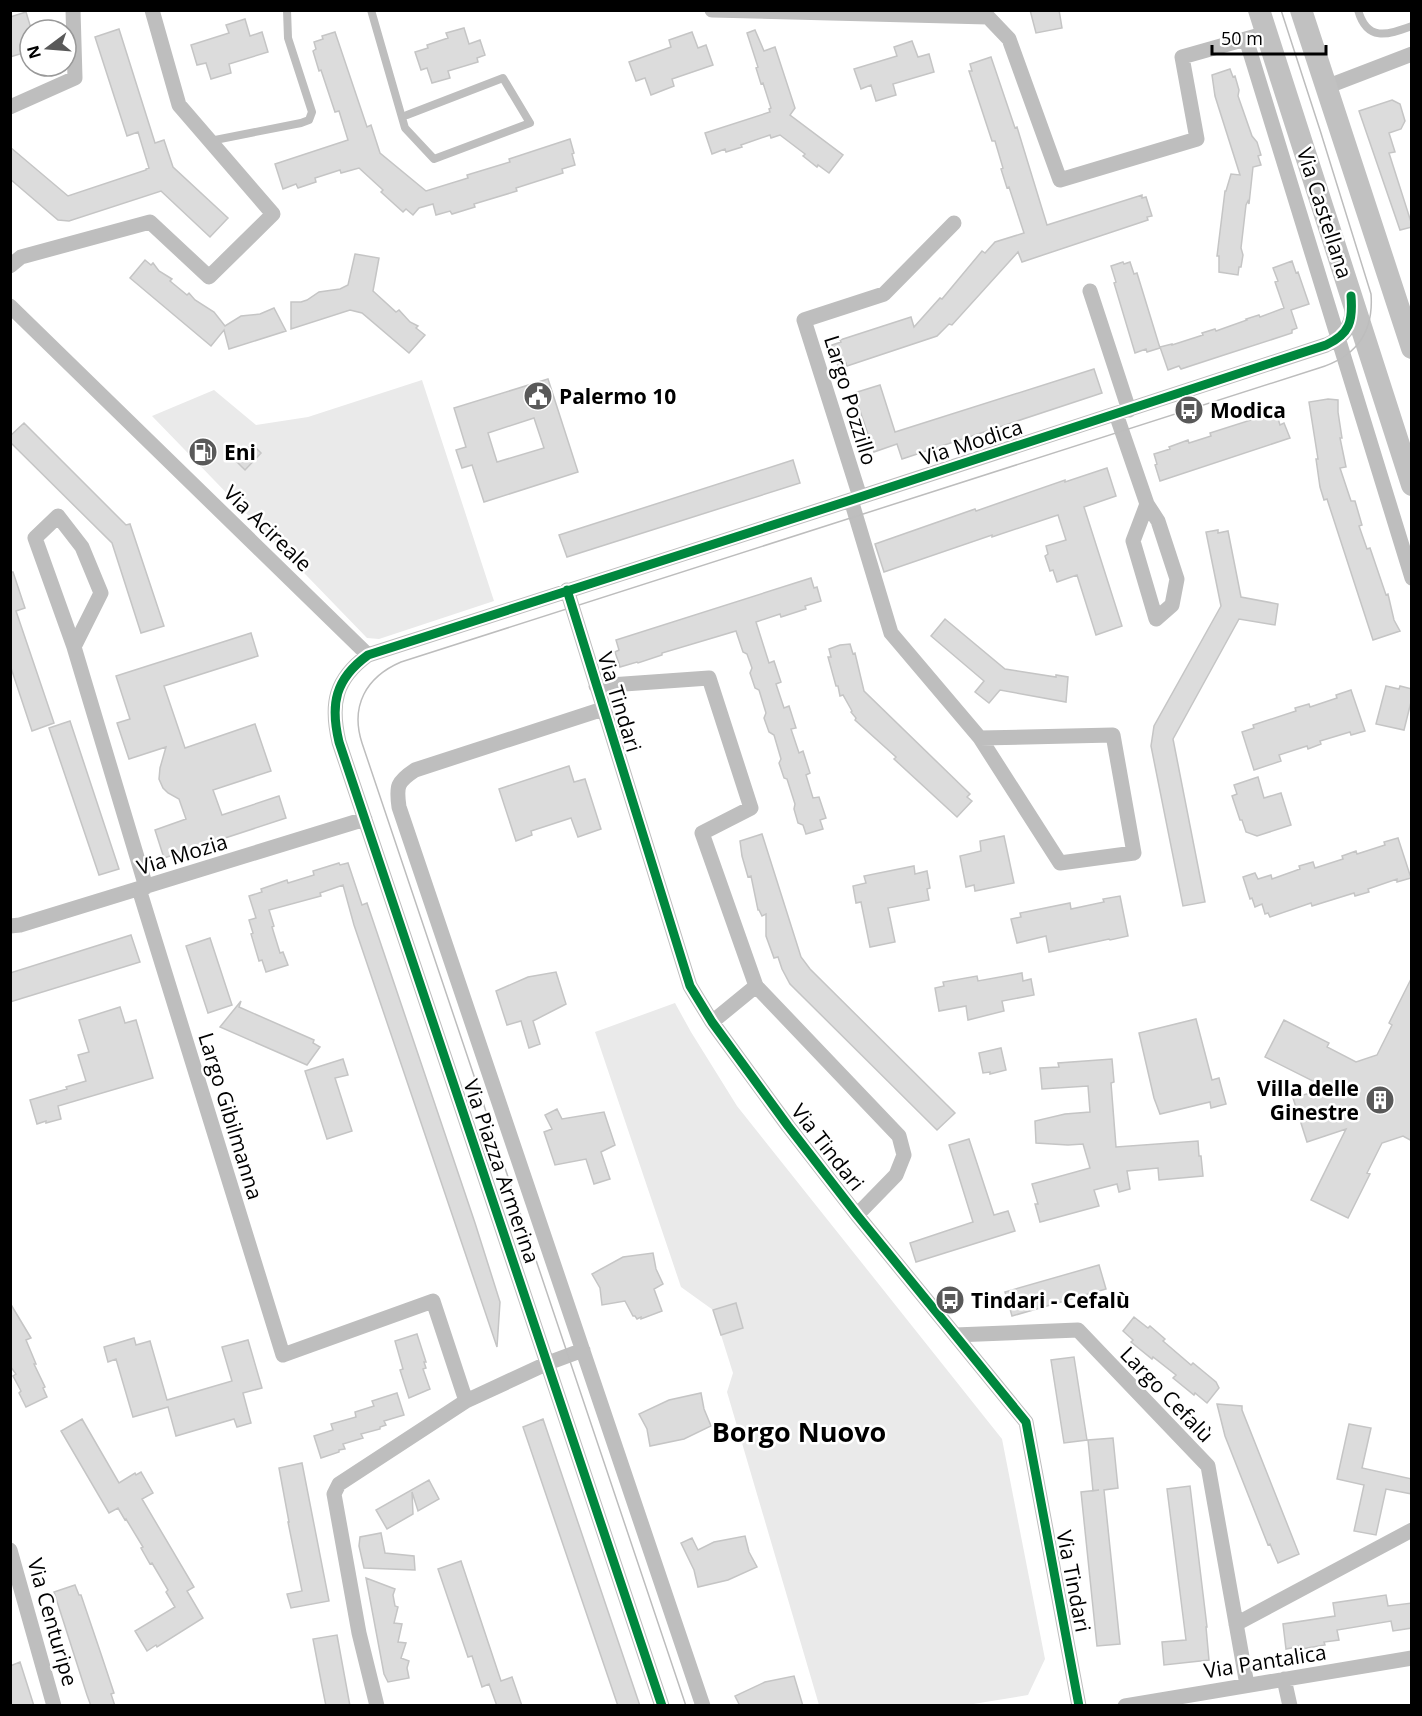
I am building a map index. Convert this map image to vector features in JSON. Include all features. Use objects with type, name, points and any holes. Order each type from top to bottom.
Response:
[{"type":"main road","name":"Via Castellana","points":[[1259,10],[1256,36],[1351,296],[1412,485]]},
{"type":"main road","name":"Via Castellana","points":[[1301,10],[1412,348]]},
{"type":"street","points":[[10,107],[75,78],[74,10]]},
{"type":"street","points":[[10,266],[21,258],[150,222],[209,276],[273,214],[179,105],[152,10]]},
{"type":"street","points":[[712,10],[988,17],[1009,39],[1060,180],[1197,140],[1182,57],[1256,36],[1338,339],[1412,578]]},
{"type":"street","points":[[1326,87],[1412,54]]},
{"type":"street","name":"Largo Pozzillo","points":[[855,498],[804,320],[884,294],[954,223]]},
{"type":"street","points":[[1090,291],[1147,504],[1158,521],[1177,579],[1172,605],[1156,619],[1133,541],[1147,504]]},
{"type":"street","points":[[1338,339],[1346,331],[1351,320],[1353,312],[1351,296]]},
{"type":"street","name":"Via Acireale","points":[[10,306],[368,655]]},
{"type":"street","name":"Via Modica","points":[[368,655],[1122,412],[1326,345],[1338,339]]},
{"type":"street","points":[[855,498],[891,633],[980,738],[1060,863],[1134,853],[1113,735],[980,738]]},
{"type":"street","name":"Largo Gibilmanna","points":[[74,647],[101,593],[82,547],[58,516],[35,538],[74,647],[143,888],[283,1355],[433,1301],[466,1401]]},
{"type":"street","name":"Via Tindari","points":[[567,590],[690,986],[711,1022],[788,1126],[857,1215],[1026,1422],[1079,1706]]},
{"type":"street","name":"Via Piazza Armerina","points":[[368,655],[347,674],[338,690],[334,721],[339,742],[662,1706]]},
{"type":"street","points":[[596,686],[709,678],[751,808],[702,833],[756,986],[899,1136],[904,1155],[896,1175],[857,1215]]},
{"type":"street","name":"Via Piazza Armerina","points":[[603,709],[415,770],[403,778],[396,790],[399,807],[703,1706]]},
{"type":"street","name":"Via Mozia","points":[[10,926],[20,926],[365,819]]},
{"type":"street","points":[[711,1022],[756,986]]},
{"type":"street","name":"Largo Cefalù","points":[[955,1335],[1078,1330],[1208,1466],[1247,1685]]},
{"type":"street","points":[[377,1706],[359,1633],[334,1494],[339,1484],[466,1401],[548,1363],[583,1350]]},
{"type":"street","points":[[1236,1623],[1412,1530]]},
{"type":"street","name":"Via Centuripe","points":[[10,1550],[54,1706]]},
{"type":"street","name":"Via Pantalica","points":[[1125,1706],[1412,1658]]},
{"type":"street","points":[[1284,1679],[1290,1706]]},
{"type":"lane","points":[[210,141],[309,120],[312,112],[288,38],[287,10]]},
{"type":"lane","points":[[371,10],[405,128],[434,159],[530,123],[503,78],[407,115]]},
{"type":"lane","points":[[1358,10],[1361,21],[1370,30],[1384,35],[1412,26]]},
{"type":"shaded area","points":[[422,380],[494,601],[379,639],[367,638],[152,416],[214,390],[256,425],[308,417]]},
{"type":"shaded area","points":[[675,1003],[737,1106],[1002,1439],[1045,1659],[1028,1695],[967,1705],[819,1705],[727,1392],[733,1373],[721,1335],[742,1328],[736,1303],[713,1310],[681,1287],[595,1032]]},
{"type":"building","points":[[1030,10],[1059,10],[1062,28],[1036,33]]},
{"type":"building","points":[[26,12],[28,18],[18,18],[18,55],[10,57],[10,17]]},
{"type":"building","points":[[245,19],[250,36],[262,32],[268,52],[229,64],[231,73],[211,79],[206,63],[197,65],[191,45],[229,33],[226,25]]},
{"type":"building","points":[[464,28],[469,44],[480,40],[485,55],[477,58],[478,62],[448,71],[450,78],[432,83],[427,68],[421,70],[415,52],[448,38],[446,33]]},
{"type":"building","points":[[119,29],[155,143],[164,140],[173,167],[228,218],[210,237],[161,191],[69,221],[58,220],[10,179],[10,147],[68,196],[149,168],[138,132],[127,136],[95,37]]},
{"type":"building","points":[[755,30],[764,51],[775,47],[795,108],[790,115],[843,155],[829,173],[818,165],[817,167],[803,156],[805,154],[780,135],[771,138],[770,135],[741,145],[742,147],[726,152],[725,149],[712,154],[705,133],[770,112],[771,108],[763,83],[761,84],[747,33]]},
{"type":"building","points":[[335,32],[367,127],[371,125],[380,153],[426,191],[468,178],[467,175],[510,162],[509,159],[570,139],[575,165],[562,169],[563,173],[516,188],[517,191],[474,204],[475,207],[452,214],[450,211],[436,215],[433,204],[419,208],[413,215],[406,209],[403,212],[359,168],[341,173],[340,170],[315,178],[316,182],[298,188],[296,184],[283,189],[275,164],[348,140],[339,111],[335,112],[313,51],[316,49],[314,42],[323,39],[322,36]]},
{"type":"building","points":[[692,32],[698,48],[706,45],[713,65],[672,79],[674,86],[651,95],[645,78],[636,81],[629,62],[671,47],[669,40]]},
{"type":"building","points":[[912,41],[918,57],[929,54],[934,72],[893,84],[896,95],[876,101],[871,85],[861,89],[854,69],[897,56],[894,47]]},
{"type":"building","points":[[991,57],[1015,128],[1017,127],[1047,225],[1142,195],[1142,198],[1146,197],[1152,216],[1147,217],[1148,220],[1022,262],[1018,252],[952,325],[949,324],[937,336],[847,366],[846,363],[838,366],[832,345],[841,342],[840,340],[911,317],[914,327],[940,298],[942,299],[982,251],[985,253],[995,242],[1024,233],[1001,169],[1003,168],[995,141],[992,141],[969,71],[972,71],[970,64]]},
{"type":"building","points":[[1230,69],[1233,77],[1235,76],[1239,90],[1238,96],[1261,155],[1258,156],[1261,165],[1253,167],[1241,248],[1243,255],[1238,275],[1219,272],[1219,256],[1217,256],[1225,191],[1231,174],[1240,175],[1215,96],[1212,75]]},
{"type":"building","points":[[1392,100],[1400,104],[1405,121],[1401,129],[1389,133],[1395,152],[1389,153],[1412,225],[1412,227],[1400,230],[1359,111]]},
{"type":"building","points":[[355,254],[379,258],[373,291],[396,312],[399,310],[410,322],[418,326],[416,328],[425,335],[409,353],[362,313],[350,310],[291,329],[291,302],[301,302],[319,292],[340,289],[348,285]]},
{"type":"building","points":[[145,260],[151,265],[153,263],[187,295],[189,293],[195,300],[214,312],[225,326],[241,316],[260,314],[274,308],[286,331],[229,349],[224,330],[211,346],[130,278]]},
{"type":"building","points":[[1292,261],[1309,304],[1291,310],[1297,328],[1292,330],[1292,333],[1181,369],[1179,366],[1168,370],[1160,347],[1284,308],[1273,268]]},
{"type":"building","points":[[1123,262],[1124,264],[1130,262],[1134,274],[1137,273],[1160,348],[1135,353],[1111,266]]},
{"type":"building","points":[[1094,369],[1102,393],[902,459],[897,444],[874,452],[854,393],[880,385],[895,432]]},
{"type":"building","points":[[548,379],[578,472],[484,502],[472,465],[462,468],[456,450],[466,447],[454,408]],"holes":[[[534,418],[544,448],[497,462],[488,433]]]},
{"type":"building","points":[[1338,400],[1342,438],[1340,438],[1346,467],[1340,468],[1351,501],[1355,501],[1362,525],[1359,526],[1367,549],[1370,548],[1386,595],[1388,594],[1394,620],[1400,631],[1373,640],[1327,499],[1324,500],[1320,487],[1309,402]]},
{"type":"building","points":[[1276,412],[1280,425],[1284,423],[1290,438],[1160,481],[1154,454],[1188,440],[1189,443],[1211,436],[1210,433]]},
{"type":"building","points":[[24,423],[126,525],[130,524],[164,626],[141,633],[112,543],[10,442],[10,436]]},
{"type":"building","points":[[252,444],[261,453],[245,470],[236,461]]},
{"type":"building","points":[[793,460],[800,483],[567,557],[559,535]]},
{"type":"building","points":[[1107,468],[1116,496],[1084,507],[1122,626],[1096,635],[1077,575],[1057,582],[1053,570],[1050,571],[1045,556],[1048,554],[1046,546],[1066,540],[1058,515],[884,572],[875,544],[975,509],[976,511]]},
{"type":"building","points":[[1218,530],[1218,533],[1228,531],[1241,597],[1278,604],[1275,625],[1239,619],[1173,739],[1205,902],[1183,906],[1151,746],[1154,726],[1221,606],[1206,532]]},
{"type":"building","points":[[10,572],[13,572],[25,608],[16,611],[54,723],[32,731],[10,665]]},
{"type":"building","points":[[811,578],[814,588],[817,587],[821,601],[805,606],[806,609],[756,622],[769,663],[774,661],[781,682],[776,684],[784,708],[789,706],[796,728],[791,729],[799,753],[803,751],[810,773],[806,775],[813,798],[819,797],[826,818],[820,820],[823,829],[806,834],[803,825],[798,823],[795,804],[779,763],[781,759],[774,735],[769,732],[759,690],[755,688],[750,673],[752,668],[747,654],[743,652],[736,631],[620,667],[615,652],[619,650],[616,640]]},
{"type":"building","points":[[945,619],[1005,669],[1068,677],[1066,702],[1000,690],[989,703],[975,692],[984,681],[931,636]]},
{"type":"building","points":[[251,633],[258,656],[164,686],[185,748],[255,724],[271,771],[213,790],[222,815],[279,796],[286,818],[164,858],[155,830],[186,819],[179,799],[163,788],[159,779],[166,747],[129,759],[117,723],[130,719],[116,676]]},
{"type":"building","points":[[850,644],[853,654],[855,653],[864,691],[970,794],[967,797],[972,801],[957,817],[855,720],[843,695],[840,696],[828,657],[831,657],[829,649]]},
{"type":"building","points":[[1386,686],[1412,689],[1404,730],[1376,724]]},
{"type":"building","points":[[1351,690],[1365,731],[1351,735],[1350,732],[1320,741],[1321,744],[1308,749],[1307,746],[1279,755],[1281,761],[1254,770],[1242,732],[1254,728],[1253,725],[1296,711],[1295,708],[1309,704],[1310,707],[1337,698],[1336,695]]},
{"type":"building","points":[[70,721],[119,869],[99,875],[49,728]]},
{"type":"building","points":[[569,766],[574,782],[585,779],[601,829],[578,837],[571,818],[531,831],[532,835],[516,841],[499,789]]},
{"type":"building","points":[[1258,777],[1264,798],[1281,793],[1291,825],[1257,836],[1246,832],[1232,796],[1237,794],[1234,785]]},
{"type":"building","points":[[762,834],[801,957],[810,969],[955,1113],[937,1130],[790,984],[778,957],[774,958],[766,936],[766,914],[762,916],[758,910],[751,876],[748,877],[742,856],[740,841]]},
{"type":"building","points":[[1004,836],[1014,883],[975,891],[974,885],[966,887],[960,856],[981,851],[980,841]]},
{"type":"building","points":[[1398,838],[1411,878],[1397,882],[1397,879],[1368,889],[1369,892],[1355,896],[1354,893],[1312,906],[1311,903],[1270,917],[1268,913],[1265,914],[1262,904],[1255,907],[1252,898],[1250,899],[1243,877],[1255,873],[1258,879],[1271,875],[1272,879],[1300,869],[1299,866],[1313,862],[1315,868],[1343,859],[1342,856],[1356,851],[1357,854],[1385,845],[1384,842]]},
{"type":"building","points":[[339,863],[340,865],[348,863],[362,905],[367,903],[475,1223],[500,1302],[497,1347],[354,925],[343,885],[320,893],[321,896],[269,910],[280,953],[283,952],[288,965],[266,972],[262,960],[259,961],[251,934],[253,933],[249,920],[256,918],[249,896],[287,880],[288,883],[314,875],[313,871]]},
{"type":"building","points":[[914,866],[915,874],[927,871],[930,888],[927,889],[929,900],[888,908],[895,942],[870,947],[861,902],[856,903],[853,886],[866,883],[864,876]]},
{"type":"building","points":[[1120,896],[1128,936],[1049,952],[1046,936],[1017,943],[1011,919],[1021,917],[1020,913],[1070,903],[1071,909]]},
{"type":"building","points":[[131,935],[140,962],[10,1002],[10,973]]},
{"type":"building","points":[[210,938],[232,1005],[208,1013],[186,946]]},
{"type":"building","points":[[556,972],[566,1004],[533,1021],[540,1044],[529,1048],[521,1021],[507,1025],[496,991],[528,977]]},
{"type":"building","points":[[1022,973],[1023,981],[1031,979],[1034,995],[1002,1001],[1004,1011],[968,1020],[966,1006],[939,1011],[935,988],[944,986],[943,982],[977,976],[978,981]]},
{"type":"building","name":"Villa delle Ginestre","points":[[1412,977],[1412,1141],[1403,1136],[1382,1143],[1367,1173],[1370,1174],[1348,1218],[1311,1200],[1346,1129],[1307,1142],[1293,1098],[1327,1088],[1265,1057],[1284,1020],[1329,1043],[1327,1047],[1356,1062],[1377,1055],[1392,1025],[1389,1023]]},
{"type":"building","points":[[241,1001],[239,1007],[314,1040],[313,1043],[320,1047],[307,1065],[220,1027]]},
{"type":"building","points":[[120,1007],[125,1023],[136,1020],[153,1078],[58,1106],[61,1119],[37,1124],[30,1100],[86,1081],[78,1055],[89,1052],[79,1020]]},
{"type":"building","points":[[1196,1019],[1212,1080],[1219,1078],[1226,1104],[1211,1108],[1210,1102],[1160,1114],[1139,1033]]},
{"type":"building","points":[[1001,1048],[1006,1070],[990,1074],[990,1072],[983,1073],[979,1053]]},
{"type":"building","points":[[343,1059],[348,1075],[335,1078],[352,1131],[327,1139],[305,1071]]},
{"type":"building","points":[[1112,1059],[1114,1082],[1111,1083],[1116,1147],[1198,1141],[1203,1176],[1159,1180],[1158,1168],[1127,1171],[1130,1189],[1119,1192],[1117,1184],[1094,1190],[1099,1206],[1040,1222],[1032,1184],[1090,1168],[1083,1144],[1036,1143],[1035,1121],[1065,1114],[1090,1112],[1088,1086],[1042,1089],[1040,1068],[1059,1067],[1058,1063]]},
{"type":"building","points":[[557,1109],[562,1119],[604,1112],[615,1145],[601,1152],[610,1179],[594,1184],[586,1159],[555,1165],[544,1132],[552,1129],[545,1115]]},
{"type":"building","points":[[969,1139],[994,1215],[1008,1211],[1015,1231],[916,1262],[910,1243],[973,1222],[949,1145]]},
{"type":"building","points":[[653,1253],[656,1269],[663,1284],[654,1289],[662,1311],[637,1319],[625,1301],[602,1305],[600,1288],[592,1274],[623,1257]]},
{"type":"building","points":[[1099,1265],[1106,1289],[1012,1316],[1005,1292]]},
{"type":"building","points":[[10,1303],[31,1338],[26,1340],[47,1397],[26,1407],[13,1376],[16,1374],[10,1366]]},
{"type":"building","points":[[736,1303],[743,1328],[721,1335],[713,1310]]},
{"type":"building","points":[[1134,1317],[1148,1328],[1150,1326],[1165,1339],[1163,1341],[1191,1365],[1193,1363],[1216,1382],[1219,1388],[1207,1403],[1173,1378],[1176,1375],[1131,1342],[1133,1340],[1123,1331]]},
{"type":"building","points":[[417,1334],[426,1362],[424,1362],[426,1368],[423,1369],[430,1389],[409,1398],[400,1370],[403,1369],[395,1341]]},
{"type":"building","points":[[134,1338],[136,1345],[150,1341],[167,1400],[232,1381],[222,1347],[248,1340],[262,1388],[243,1393],[251,1423],[237,1427],[234,1419],[176,1436],[168,1407],[133,1417],[116,1359],[108,1362],[104,1347]]},
{"type":"building","points":[[1074,1357],[1087,1440],[1064,1443],[1051,1360]]},
{"type":"building","points":[[397,1393],[404,1415],[384,1421],[386,1425],[380,1429],[361,1434],[363,1438],[343,1444],[345,1449],[321,1458],[314,1436],[333,1430],[331,1424],[356,1417],[355,1412],[374,1406],[372,1401]]},
{"type":"building","points":[[701,1393],[711,1426],[684,1439],[650,1446],[647,1429],[639,1414],[669,1400]]},
{"type":"building","points":[[1217,1404],[1242,1406],[1299,1554],[1278,1563],[1270,1544],[1268,1545],[1225,1436]]},
{"type":"building","points":[[82,1419],[119,1483],[141,1472],[153,1493],[142,1499],[194,1587],[187,1591],[203,1618],[147,1651],[135,1631],[175,1607],[166,1592],[168,1590],[152,1563],[150,1564],[141,1548],[143,1547],[126,1519],[118,1508],[109,1513],[61,1431]]},
{"type":"building","points":[[543,1419],[640,1706],[618,1706],[523,1427]]},
{"type":"building","points":[[1349,1424],[1371,1428],[1362,1468],[1412,1479],[1412,1494],[1386,1489],[1376,1535],[1354,1531],[1364,1485],[1337,1479]]},
{"type":"building","points":[[1113,1438],[1118,1488],[1104,1490],[1120,1644],[1097,1646],[1081,1492],[1093,1491],[1088,1440]]},
{"type":"building","points":[[302,1463],[329,1601],[291,1608],[287,1594],[302,1591],[279,1468]]},
{"type":"building","points":[[429,1480],[439,1499],[418,1511],[412,1492],[413,1514],[387,1529],[376,1510]]},
{"type":"building","points":[[1190,1486],[1209,1660],[1164,1665],[1162,1642],[1186,1640],[1167,1489]]},
{"type":"building","points":[[381,1533],[385,1553],[414,1556],[415,1570],[364,1568],[359,1546],[360,1537]]},
{"type":"building","points":[[745,1536],[749,1552],[757,1567],[728,1580],[698,1587],[694,1570],[681,1543],[692,1538],[698,1550],[714,1542]]},
{"type":"building","points":[[461,1561],[501,1681],[512,1677],[522,1706],[497,1706],[489,1684],[482,1687],[472,1656],[468,1657],[438,1569]]},
{"type":"building","points":[[366,1578],[395,1589],[393,1595],[395,1606],[398,1607],[394,1623],[402,1624],[398,1642],[406,1643],[401,1658],[409,1661],[407,1668],[409,1678],[388,1682],[384,1674]]},
{"type":"building","points":[[75,1585],[81,1595],[114,1693],[111,1694],[115,1706],[91,1706],[87,1695],[54,1592]]},
{"type":"building","points":[[1386,1595],[1388,1606],[1412,1603],[1412,1628],[1393,1631],[1391,1621],[1337,1630],[1339,1640],[1324,1642],[1325,1645],[1286,1649],[1283,1624],[1335,1616],[1333,1603]]},
{"type":"building","points":[[337,1635],[350,1706],[326,1706],[313,1639]]},
{"type":"building","points":[[20,1662],[34,1706],[10,1706],[10,1666]]},
{"type":"building","points":[[794,1676],[803,1706],[740,1706],[735,1696],[765,1682]]},
{"type":"tram line","points":[[686,1706],[362,743],[358,717],[360,705],[370,684],[389,668],[401,662],[1319,368],[1343,357],[1360,342],[1365,332],[1371,308],[1371,294],[1281,10]]},
{"type":"cycle path","points":[[662,1706],[339,742],[335,716],[338,693],[342,683],[348,673],[368,655],[1326,345],[1340,336],[1348,326],[1351,296]]},
{"type":"cycle path","points":[[567,590],[690,986],[712,1022],[788,1126],[857,1215],[1026,1422],[1079,1706]]},
{"type":"place","name":"Palermo 10","points":[[538,396]]},
{"type":"place","name":"Modica","points":[[1189,410]]},
{"type":"place","name":"Eni","points":[[203,452]]},
{"type":"place","name":"Villa delle Ginestre","points":[[1380,1100]]},
{"type":"place","name":"Tindari - Cefalù","points":[[950,1300]]},
{"type":"district","name":"Borgo Nuovo","points":[[799,1431]]}]
